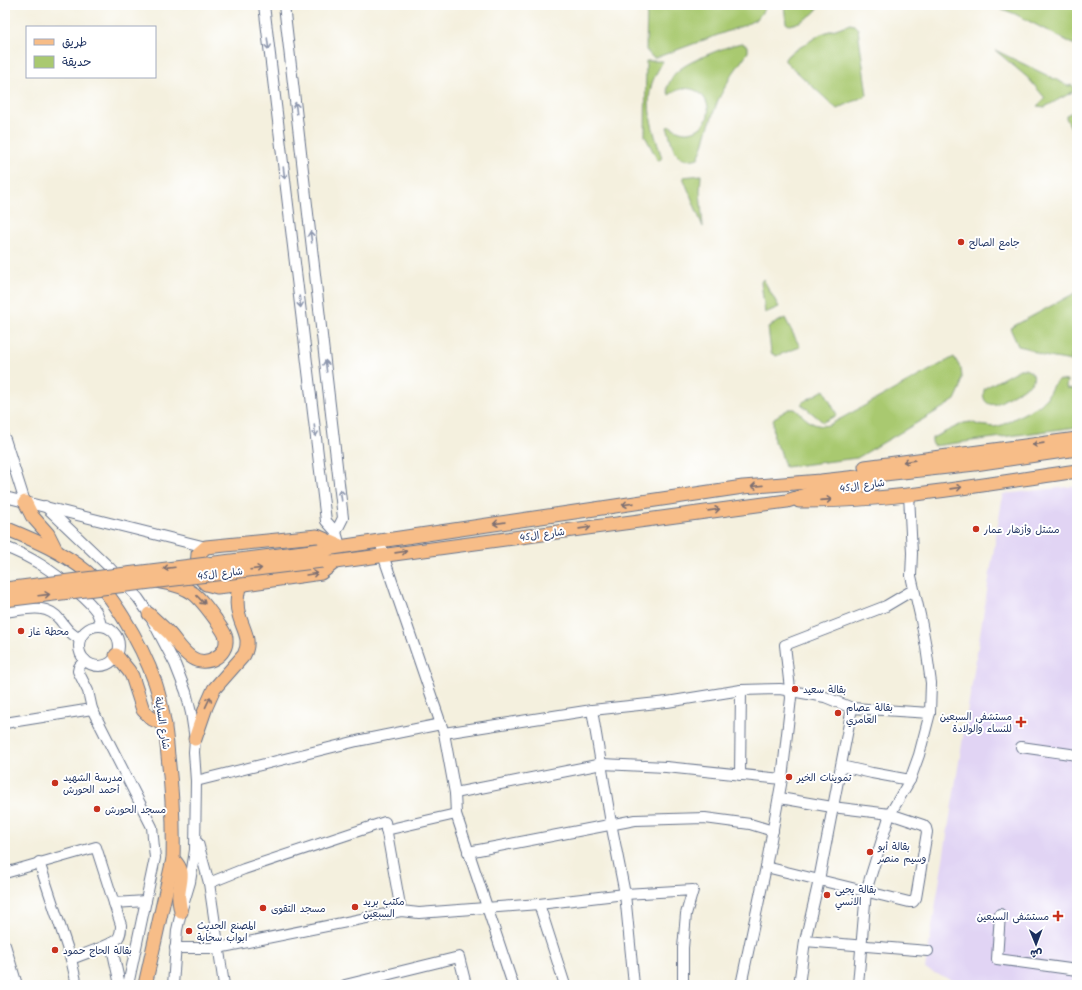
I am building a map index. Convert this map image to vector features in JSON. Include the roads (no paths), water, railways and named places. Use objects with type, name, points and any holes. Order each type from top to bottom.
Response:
[{"type":"main road","points":[[796,482],[827,471],[1077,439]]},
{"type":"main road","name":"شارع ال45","points":[[5,600],[325,558],[340,546],[743,487],[821,481],[974,464],[1077,449]]},
{"type":"main road","name":"شارع ال45","points":[[5,589],[325,558],[383,555],[787,501],[818,491],[1077,456]]},
{"type":"main road","points":[[787,501],[818,501],[909,495],[1077,471]]},
{"type":"main road","points":[[26,502],[32,516],[48,534],[56,550]]},
{"type":"main road","name":"شارع السايلة","points":[[5,528],[56,550],[87,572],[101,586],[132,631],[146,657],[155,682],[161,702],[165,725],[171,781],[173,859],[145,985]]},
{"type":"main road","points":[[325,558],[321,572],[217,587],[206,584],[200,578],[197,566],[198,554],[206,547],[317,536],[340,546]]},
{"type":"main road","points":[[149,614],[168,632],[187,655],[197,661],[202,662],[213,660],[224,649],[226,638],[224,633],[206,605],[198,597],[184,587],[153,581]]},
{"type":"main road","points":[[195,739],[214,689],[247,650],[248,640],[237,608],[239,587],[245,584]]},
{"type":"main road","points":[[116,655],[130,671],[143,710],[152,719],[165,725]]},
{"type":"main road","points":[[173,859],[178,865],[182,874],[179,894],[181,912]]},
{"type":"street","points":[[264,5],[326,521],[336,532],[340,546]]},
{"type":"street","points":[[284,5],[344,518],[336,532]]},
{"type":"street","points":[[5,439],[26,502]]},
{"type":"street","points":[[858,985],[866,891],[890,814],[910,780],[919,755],[930,713],[931,683],[920,614],[913,590],[911,576],[912,553],[909,495]]},
{"type":"street","points":[[5,497],[206,547]]},
{"type":"street","points":[[45,506],[131,590],[149,614],[175,664],[186,692],[195,739],[196,833],[190,882],[181,912],[175,948],[173,985]]},
{"type":"street","points":[[381,541],[383,555],[443,729],[455,793],[456,814],[513,985]]},
{"type":"street","points":[[5,546],[42,564],[89,601],[97,613],[101,626]]},
{"type":"street","points":[[741,985],[780,798],[791,698],[785,645],[886,606],[913,590]]},
{"type":"street","points":[[5,612],[44,608],[56,615],[67,630],[80,639]]},
{"type":"street","points":[[101,626],[111,630],[115,634],[119,644],[116,655],[108,664],[102,666],[90,664],[85,660],[79,650],[80,639],[83,634],[91,628],[101,626]]},
{"type":"street","points":[[85,660],[79,667],[78,671],[88,692],[92,709],[152,827],[154,858],[128,985]]},
{"type":"street","points":[[196,781],[350,742],[592,710],[667,702],[741,690],[780,688],[825,697],[852,708],[930,713]]},
{"type":"street","points":[[740,775],[741,690]]},
{"type":"street","points":[[799,985],[805,941],[819,880],[852,708]]},
{"type":"street","points":[[5,722],[92,709]]},
{"type":"street","points":[[592,710],[611,823],[625,894],[634,985]]},
{"type":"street","points":[[1021,747],[1077,755]]},
{"type":"street","points":[[455,793],[602,764],[666,767],[782,779]]},
{"type":"street","points":[[841,766],[910,780]]},
{"type":"street","points":[[766,867],[910,902],[913,902],[916,898],[927,832],[923,825],[890,814],[832,807],[780,798]]},
{"type":"street","points":[[386,830],[456,814]]},
{"type":"street","points":[[468,852],[611,823],[635,820],[705,818],[750,824],[773,831]]},
{"type":"street","points":[[209,883],[244,869],[384,822],[402,911]]},
{"type":"street","points":[[196,833],[209,883],[224,985]]},
{"type":"street","points":[[5,873],[39,862],[96,847],[121,925],[121,932],[118,939],[111,944],[71,958]]},
{"type":"street","points":[[39,862],[71,958],[77,985]]},
{"type":"street","points":[[175,948],[218,948],[402,911],[419,913],[539,904],[625,894],[693,890],[686,914],[683,948],[683,985]]},
{"type":"street","points":[[114,903],[146,901]]},
{"type":"street","points":[[539,904],[565,985]]},
{"type":"street","points":[[1000,914],[997,959],[1077,970]]},
{"type":"street","points":[[805,941],[928,951]]},
{"type":"street","points":[[111,944],[120,985]]},
{"type":"street","points":[[5,945],[8,965],[17,985]]},
{"type":"street","points":[[345,985],[459,957],[466,985]]},
{"type":"place","name":"جامع الصالح","points":[[961,242]]},
{"type":"place","name":"مشتل وأزهار عمار","points":[[976,529]]},
{"type":"place","name":"محطة غاز","points":[[21,631]]},
{"type":"place","name":"بقالة سعيد","points":[[795,689]]},
{"type":"place","name":"بقالة عصام العامري","points":[[838,713]]},
{"type":"place","name":"مستشفى السبعين للنساء والولادة","points":[[1021,722]]},
{"type":"place","name":"تموينات الخير","points":[[789,777]]},
{"type":"place","name":"مدرسة الشهيد أحمد الحورش","points":[[55,783]]},
{"type":"place","name":"مسجد الحورش","points":[[97,809]]},
{"type":"place","name":"بقالة أبو وسيم منصر","points":[[870,852]]},
{"type":"place","name":"بقالة يحيى الانسي","points":[[827,895]]},
{"type":"place","name":"مكتب بريد السبعين","points":[[355,907]]},
{"type":"place","name":"مسجد التقوى","points":[[263,908]]},
{"type":"place","name":"مستشفى السبعين","points":[[1058,916]]},
{"type":"place","name":"المصنع الحديث ابواب سحابة","points":[[189,931]]},
{"type":"place","name":"بقالة الحاج حمود","points":[[55,950]]}]
